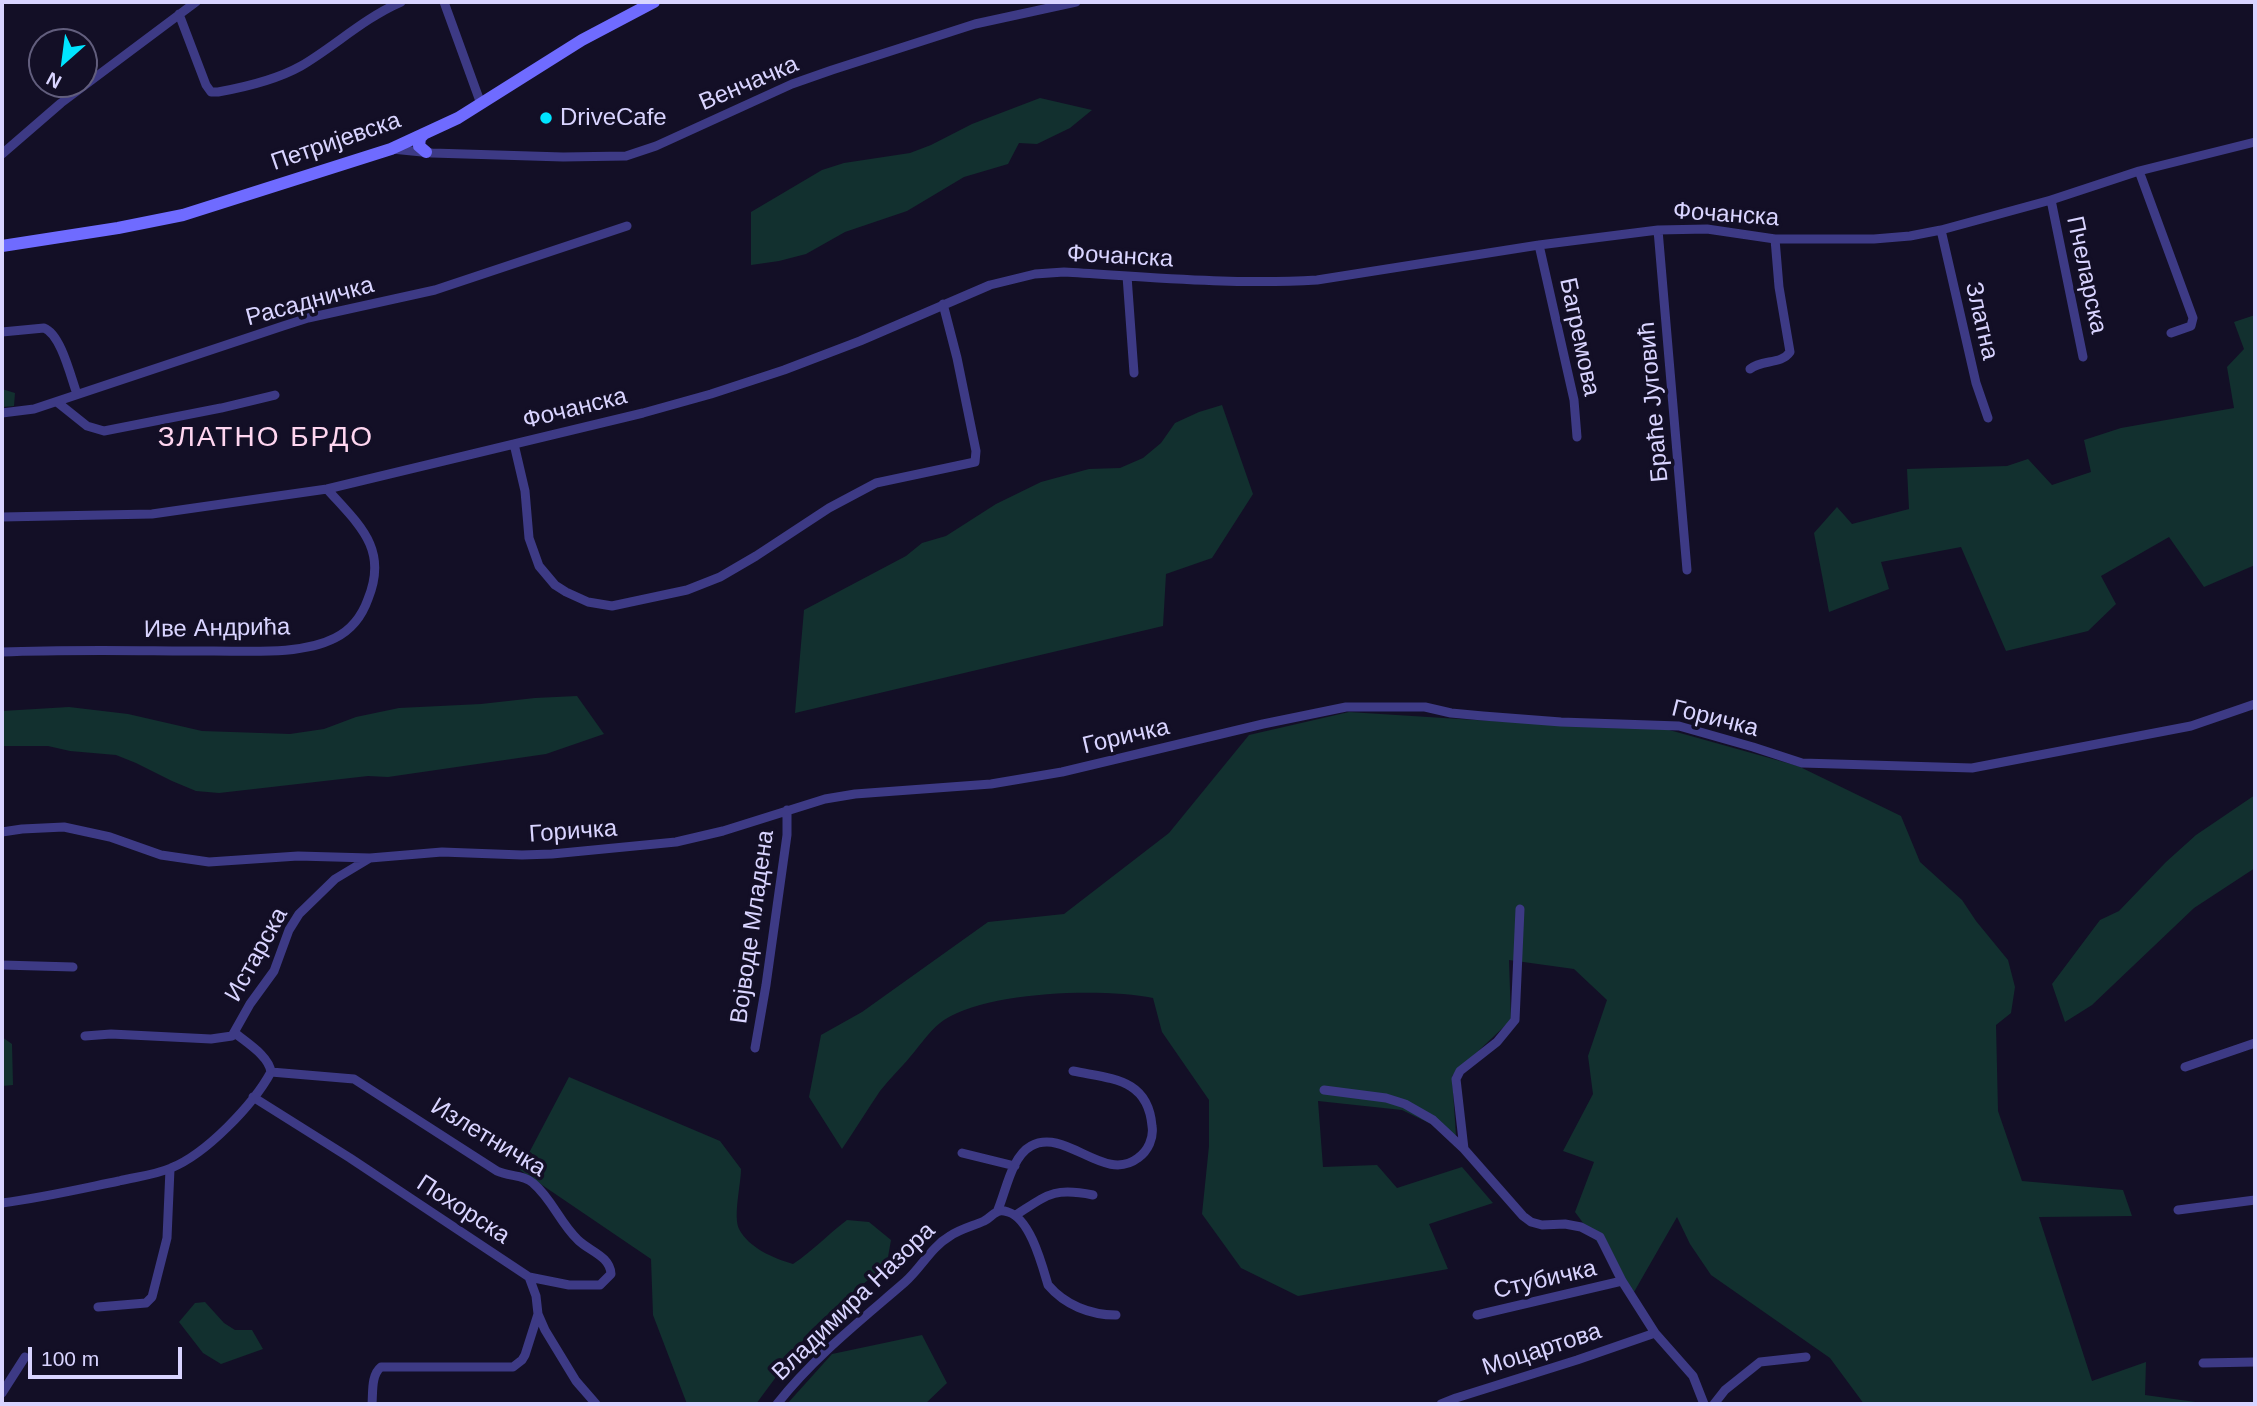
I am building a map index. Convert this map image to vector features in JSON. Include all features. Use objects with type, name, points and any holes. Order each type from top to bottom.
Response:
[{"type":"main road","name":"Петријевска","points":[[2,246],[183,215],[391,149],[481,104],[582,40],[654,2]]},
{"type":"main road","points":[[424,134],[420,138],[419,146],[426,152]]},
{"type":"street","points":[[2,154],[61,103],[196,2]]},
{"type":"street","points":[[179,14],[206,85],[211,92],[218,92],[267,80],[293,70],[375,14],[401,2]]},
{"type":"street","points":[[444,2],[481,104]]},
{"type":"street","name":"Венчачка","points":[[391,149],[573,158],[626,156],[656,146],[792,84],[832,70],[975,24],[1076,2]]},
{"type":"street","name":"Фочанска","points":[[2,517],[152,514],[327,489],[643,413],[744,383],[860,341],[989,285],[1035,274],[1063,272],[1245,283],[1317,280],[1539,245],[1658,230],[1707,229],[1775,239],[1874,239],[1910,236],[2051,200],[2139,171],[2255,142]]},
{"type":"street","points":[[2139,171],[2193,318],[2191,326],[2171,333]]},
{"type":"street","name":"Пчеларска","points":[[2051,200],[2083,357]]},
{"type":"street","name":"Расадничка","points":[[2,413],[33,409],[57,402],[308,318],[435,290],[627,226]]},
{"type":"street","name":"Браће Југовић","points":[[1658,230],[1687,570]]},
{"type":"street","name":"Златна","points":[[1941,230],[1976,383],[1988,418]]},
{"type":"street","points":[[1750,369],[1758,363],[1782,359],[1790,352],[1779,287],[1775,239]]},
{"type":"street","name":"Багремова","points":[[1539,245],[1574,400],[1577,437]]},
{"type":"street","points":[[1127,276],[1134,373]]},
{"type":"street","points":[[514,444],[525,491],[529,538],[539,565],[555,585],[588,602],[612,606],[687,590],[732,571],[815,516],[863,489],[895,478],[975,462],[976,451],[943,304]]},
{"type":"street","points":[[2,332],[44,328],[50,330],[77,394]]},
{"type":"street","points":[[57,402],[88,426],[98,430],[111,430],[275,395]]},
{"type":"street","name":"Иве Андрића","points":[[2,652],[87,649],[263,651],[309,646],[336,638],[355,622],[366,606],[376,574],[367,537],[327,489]]},
{"type":"street","name":"Горичка","points":[[2,832],[42,827],[72,828],[110,837],[161,855],[209,862],[298,856],[370,858],[442,852],[522,855],[642,846],[701,837],[825,799],[855,794],[977,785],[1038,776],[1346,707],[1425,707],[1451,713],[1561,722],[1679,726],[1802,763],[1972,768],[2191,726],[2255,704]]},
{"type":"street","name":"Војводе Младена","points":[[755,1048],[787,835],[788,810]]},
{"type":"street","name":"Истарска","points":[[85,1035],[229,1038],[236,1033],[250,1004],[274,971],[289,930],[299,914],[335,879],[370,858]]},
{"type":"street","points":[[1464,1149],[1456,1079],[1460,1071],[1497,1042],[1516,1020],[1520,909]]},
{"type":"street","points":[[2,965],[73,967]]},
{"type":"street","points":[[2,1203],[170,1169],[196,1153],[215,1138],[253,1097],[271,1072],[265,1059],[236,1033]]},
{"type":"street","points":[[2185,1067],[2255,1043]]},
{"type":"street","points":[[1073,1071],[1119,1080],[1138,1090],[1144,1097],[1151,1117],[1153,1128],[1149,1146],[1138,1158],[1116,1165],[1063,1145],[1041,1143],[1031,1147],[1023,1153],[1015,1166],[997,1212],[1016,1215],[1032,1240],[1052,1290],[1094,1314],[1116,1315]]},
{"type":"street","name":"Излетничка","points":[[271,1072],[354,1079],[497,1171],[527,1179],[550,1202],[578,1241],[604,1259],[610,1266],[611,1274],[600,1285],[591,1286],[569,1285],[529,1277]]},
{"type":"street","points":[[1324,1090],[1362,1094],[1405,1104],[1433,1120],[1464,1149],[1531,1222],[1581,1227],[1600,1237],[1622,1282],[1655,1333],[1687,1367],[1704,1404]]},
{"type":"street","name":"Похорска","points":[[253,1097],[529,1277]]},
{"type":"street","points":[[962,1153],[1015,1166]]},
{"type":"street","points":[[98,1307],[146,1303],[152,1297],[167,1238],[170,1169]]},
{"type":"street","points":[[1016,1215],[1048,1194],[1074,1191],[1093,1195]]},
{"type":"street","points":[[2178,1210],[2255,1200]]},
{"type":"street","name":"Владимира Назора","points":[[777,1404],[813,1361],[904,1283],[940,1243],[960,1230],[987,1220],[997,1212]]},
{"type":"street","points":[[529,1277],[536,1296],[538,1314],[566,1366],[596,1404]]},
{"type":"street","name":"Стубичка","points":[[1478,1315],[1622,1282]]},
{"type":"street","points":[[372,1404],[374,1377],[381,1367],[513,1367],[525,1355],[538,1314]]},
{"type":"street","name":"Моцартова","points":[[1441,1404],[1655,1333]]},
{"type":"street","points":[[2,1393],[25,1357]]},
{"type":"street","points":[[1714,1404],[1725,1390],[1760,1362],[1806,1357]]},
{"type":"street","points":[[2203,1363],[2255,1362]]},
{"type":"green space","points":[[1040,98],[1092,110],[1070,128],[1037,144],[1019,143],[1008,164],[964,177],[907,211],[845,232],[806,254],[751,265],[751,212],[822,170],[844,163],[910,153],[972,124]]},
{"type":"green space","points":[[2255,315],[2255,565],[2204,587],[2169,537],[2101,576],[2116,604],[2088,631],[2006,651],[1961,547],[1881,562],[1889,589],[1829,612],[1814,533],[1837,507],[1852,524],[1909,509],[1907,469],[2007,466],[2028,459],[2052,485],[2091,472],[2084,440],[2121,428],[2234,408],[2227,367],[2244,349],[2234,322]]},
{"type":"green space","points":[[2,389],[15,393],[14,406],[2,407]]},
{"type":"green space","points":[[1222,405],[1253,494],[1212,558],[1166,574],[1163,626],[795,713],[804,610],[906,556],[922,543],[946,536],[996,504],[1041,482],[1089,469],[1120,468],[1143,458],[1161,443],[1175,423]]},
{"type":"green space","points":[[577,696],[604,734],[546,754],[388,777],[368,776],[219,793],[196,791],[116,755],[48,746],[2,746],[2,711],[69,707],[128,714],[202,731],[290,734],[324,729],[356,717],[399,708]]},
{"type":"green space","points":[[1349,712],[1491,721],[1655,726],[1798,766],[1901,816],[1920,862],[1962,900],[2008,960],[2015,987],[2011,1013],[1996,1025],[1998,1111],[2022,1181],[2123,1190],[2132,1216],[2039,1217],[2092,1381],[2146,1362],[2145,1395],[2210,1404],[1864,1404],[1830,1358],[1711,1275],[1690,1244],[1677,1217],[1634,1292],[1575,1212],[1594,1162],[1563,1151],[1593,1094],[1588,1056],[1607,1000],[1574,969],[1509,960],[1511,1020],[1452,1076],[1456,1136],[1402,1110],[1318,1101],[1323,1167],[1377,1165],[1397,1188],[1462,1167],[1493,1203],[1429,1224],[1448,1269],[1298,1296],[1241,1268],[1202,1214],[1209,1146],[1209,1100],[1162,1032],[1153,998],[1105,993],[1046,994],[988,1003],[964,1010],[944,1020],[928,1034],[880,1091],[842,1149],[809,1097],[821,1035],[862,1012],[988,922],[1064,914],[1169,833],[1249,735]]},
{"type":"green space","points":[[2255,795],[2255,868],[2194,908],[2092,1005],[2065,1022],[2052,984],[2100,920],[2119,911],[2196,835]]},
{"type":"green space","points":[[2,1037],[12,1044],[13,1085],[2,1086]]},
{"type":"green space","points":[[569,1077],[720,1141],[741,1169],[737,1208],[739,1229],[749,1242],[770,1255],[793,1264],[847,1220],[869,1222],[891,1240],[888,1257],[876,1274],[810,1331],[756,1404],[687,1404],[653,1315],[651,1259],[520,1170]]},
{"type":"green space","points":[[205,1302],[224,1323],[235,1330],[252,1330],[263,1349],[221,1364],[203,1353],[179,1322],[195,1303]]},
{"type":"green space","points":[[922,1335],[947,1383],[925,1404],[787,1404],[832,1354]]},
{"type":"place","name":"DriveCafe","points":[[546,118]]},
{"type":"district","name":"ЗЛАТНО БРДО","points":[[266,438]]}]
